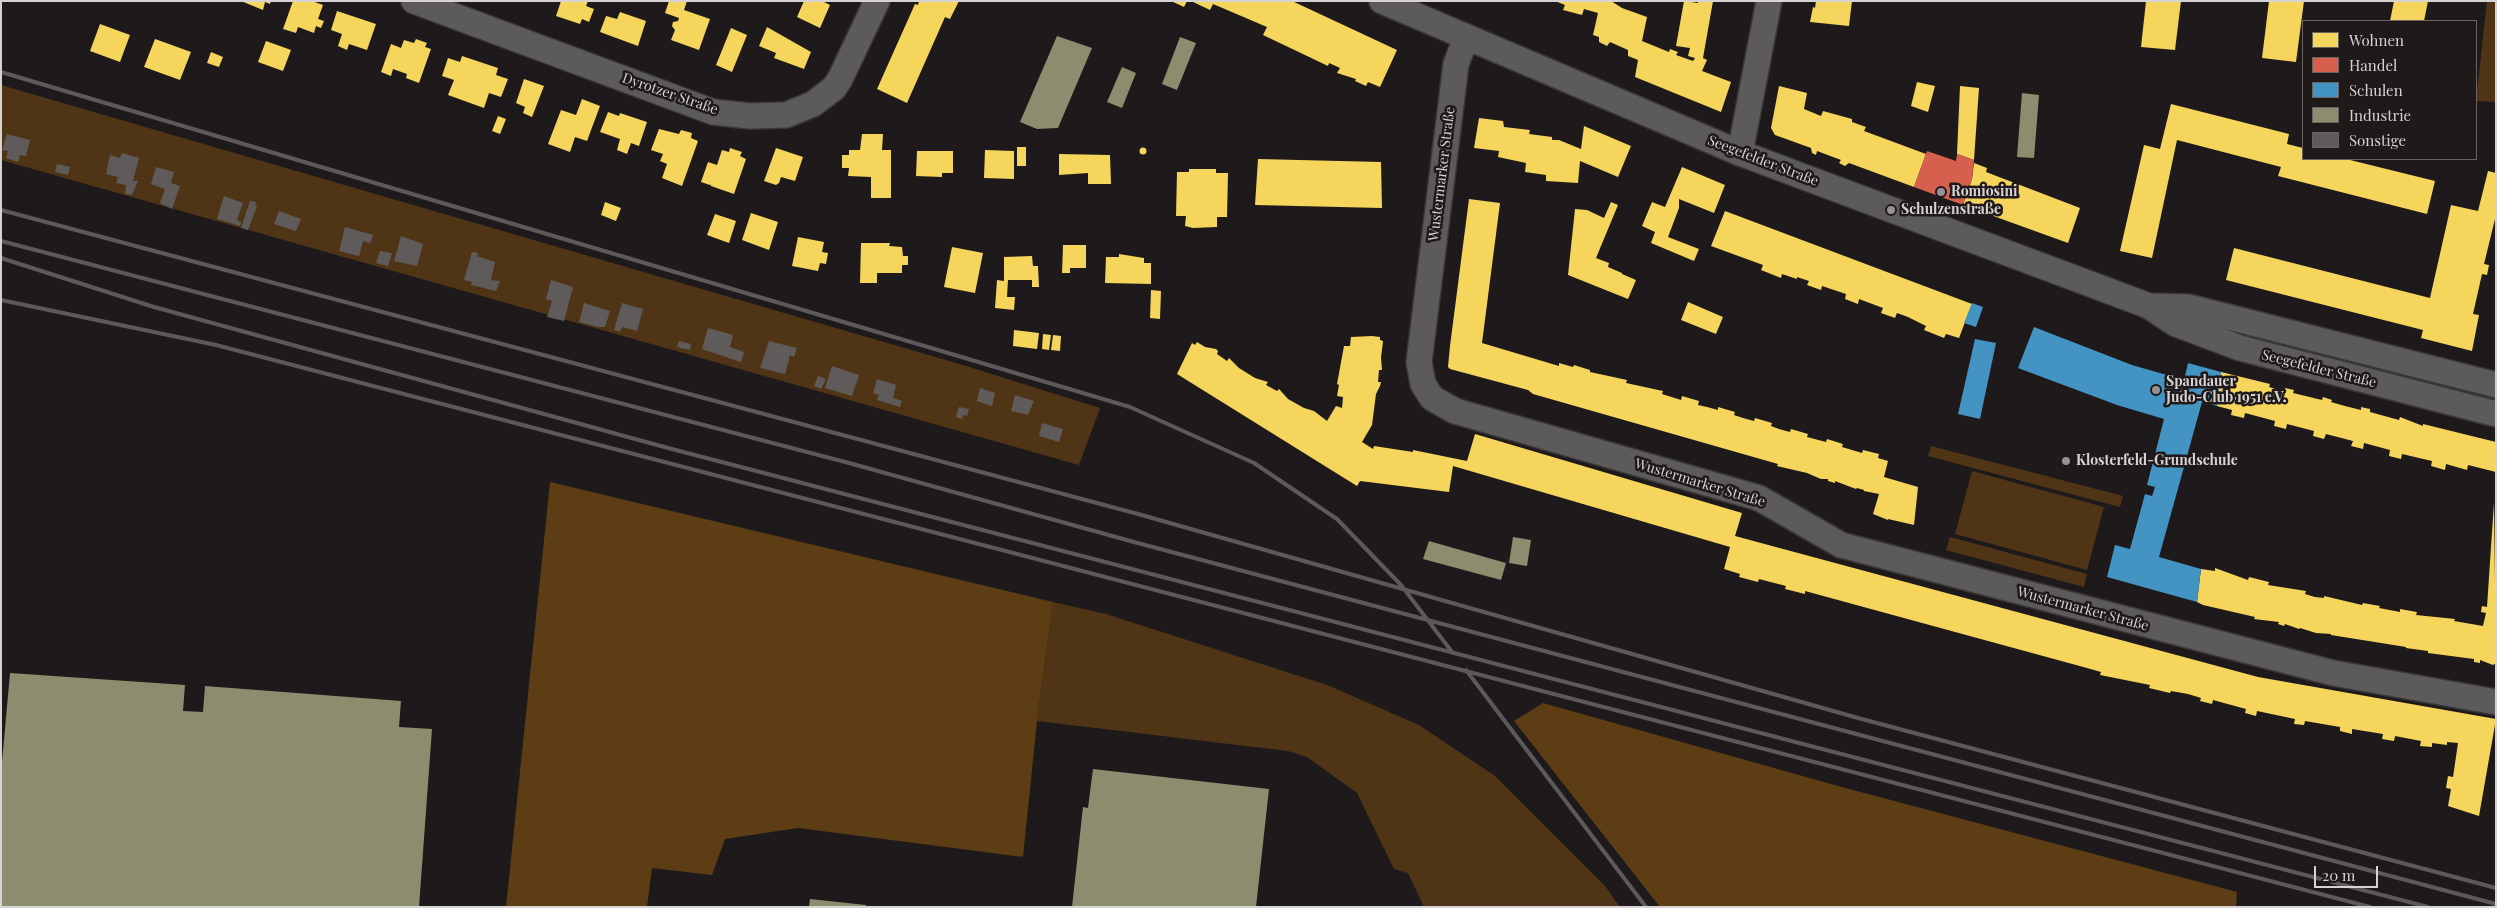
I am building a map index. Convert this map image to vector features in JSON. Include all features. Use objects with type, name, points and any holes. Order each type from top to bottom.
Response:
[{"type":"street","name":"Dyrotzer Straße","points":[[414,1],[713,112],[750,116],[786,115],[813,104],[834,88],[877,1]]},
{"type":"street","name":"Seegefelder Straße","points":[[1382,1],[1740,153],[2149,306],[2176,324],[2240,348],[2496,414]]},
{"type":"street","points":[[1740,153],[1769,1]]},
{"type":"street","name":"Wustermarker Straße","points":[[1466,38],[1456,64],[1419,362],[1423,384],[1432,398],[1455,410],[1759,498],[1841,545],[2142,625],[2333,672],[2496,702]]},
{"type":"street","name":"Seegefelder Straße","points":[[2149,306],[2190,307],[2496,385]]},
{"type":"shaded area","points":[[2487,1],[2496,1],[2496,102],[2477,101]]},
{"type":"shaded area","points":[[1,85],[963,365],[1100,408],[1079,465],[1,160]]},
{"type":"shaded area","points":[[2194,320],[2496,394],[2496,401],[2455,390],[2439,390],[2271,349]]},
{"type":"shaded area","points":[[1931,446],[2123,496],[2120,507],[1928,456]]},
{"type":"shaded area","points":[[1972,471],[2104,507],[2087,570],[1955,534]]},
{"type":"shaded area","points":[[550,482],[1053,602],[1037,721],[1023,857],[798,828],[725,839],[712,875],[652,868],[647,907],[506,907]]},
{"type":"shaded area","points":[[1950,537],[2087,574],[2084,587],[1946,550]]},
{"type":"shaded area","points":[[1053,602],[1106,614],[1327,685],[1419,725],[1495,776],[1605,886],[1620,907],[1424,907],[1408,873],[1394,869],[1357,793],[1307,757],[1288,751],[1037,721]]},
{"type":"shaded area","points":[[1543,703],[1838,786],[2237,892],[2236,907],[1660,907],[1514,721]]},
{"type":"building: Wohnen","points":[[241,1],[271,1],[270,4],[265,2],[263,10]]},
{"type":"building: Wohnen","points":[[293,1],[312,1],[323,5],[318,19],[324,21],[321,28],[316,26],[314,33],[298,27],[296,33],[283,29]]},
{"type":"building: Wohnen","points":[[561,1],[588,1],[586,6],[594,9],[589,22],[582,19],[580,24],[556,16]]},
{"type":"building: Wohnen","points":[[669,1],[687,1],[684,10],[710,19],[699,50],[671,40],[675,30],[672,26],[673,22],[678,21],[679,18],[665,13]]},
{"type":"building: Wohnen","points":[[804,1],[822,1],[830,5],[820,28],[797,17]]},
{"type":"building: Wohnen","points":[[919,1],[959,1],[950,19],[945,17],[907,103],[877,89],[915,4],[918,5]]},
{"type":"building: Wohnen","points":[[1171,1],[1187,1],[1184,7]]},
{"type":"building: Wohnen","points":[[1191,1],[1292,1],[1397,50],[1380,87],[1368,82],[1366,86],[1355,81],[1356,79],[1337,73],[1340,68],[1329,63],[1328,66],[1263,35],[1267,27],[1213,4],[1210,10]]},
{"type":"building: Wohnen","points":[[1555,1],[1611,1],[1622,8],[1647,17],[1642,41],[1669,52],[1670,49],[1678,52],[1676,55],[1693,61],[1695,58],[1688,56],[1690,48],[1676,46],[1684,1],[1698,3],[1698,1],[1713,1],[1703,58],[1707,60],[1702,71],[1731,82],[1721,112],[1635,77],[1638,60],[1628,56],[1628,50],[1610,42],[1607,46],[1599,42],[1599,37],[1593,35],[1598,13],[1584,9],[1582,15],[1563,10],[1565,5]]},
{"type":"building: Wohnen","points":[[1816,1],[1852,1],[1849,26],[1810,22]]},
{"type":"building: Wohnen","points":[[2146,1],[2181,1],[2175,50],[2141,47]]},
{"type":"building: Wohnen","points":[[2269,1],[2304,1],[2296,62],[2262,58]]},
{"type":"building: Wohnen","points":[[2394,1],[2428,1],[2424,20],[2390,20]]},
{"type":"building: Wohnen","points":[[337,11],[376,24],[367,50],[349,44],[347,50],[338,46],[342,34],[331,30]]},
{"type":"building: Wohnen","points":[[620,12],[646,21],[638,46],[600,32],[606,16],[617,19]]},
{"type":"building: Wohnen","points":[[100,24],[130,35],[120,62],[90,51]]},
{"type":"building: Wohnen","points":[[767,27],[811,52],[804,69],[774,58],[776,53],[759,46]]},
{"type":"building: Wohnen","points":[[731,28],[747,35],[732,72],[716,65]]},
{"type":"building: Wohnen","points":[[155,39],[191,52],[180,80],[144,67]]},
{"type":"building: Wohnen","points":[[416,39],[427,43],[425,47],[431,49],[419,83],[406,78],[407,74],[393,69],[391,76],[381,72],[391,44],[401,48],[404,40],[414,43]]},
{"type":"building: Wohnen","points":[[266,41],[291,50],[283,71],[258,62]]},
{"type":"building: Wohnen","points":[[211,52],[223,57],[219,67],[207,63]]},
{"type":"building: Wohnen","points":[[462,56],[498,68],[496,75],[508,79],[501,97],[489,93],[484,108],[448,95],[454,80],[442,76],[448,58],[460,62]]},
{"type":"building: Wohnen","points":[[524,79],[544,86],[532,117],[523,113],[525,107],[516,103]]},
{"type":"building: Wohnen","points":[[1917,82],[1935,86],[1928,112],[1911,106]]},
{"type":"building: Wohnen","points":[[1779,86],[1807,93],[1804,109],[1821,116],[1823,111],[1852,119],[1852,122],[1866,127],[1864,131],[1926,154],[1914,187],[1849,163],[1845,166],[1839,163],[1841,160],[1817,151],[1816,155],[1812,153],[1811,148],[1775,135],[1771,128]]},
{"type":"building: Wohnen","points":[[1960,86],[1979,88],[1974,160],[1957,154]]},
{"type":"building: Wohnen","points":[[582,99],[600,106],[587,141],[575,137],[570,152],[548,144],[561,110],[576,115]]},
{"type":"building: Wohnen","points":[[2171,104],[2289,134],[2287,144],[2302,148],[2302,160],[2350,160],[2435,181],[2427,214],[2278,176],[2281,167],[2177,140],[2152,258],[2120,251],[2144,145],[2160,149]]},
{"type":"building: Wohnen","points":[[608,112],[619,116],[620,113],[647,122],[639,146],[631,143],[627,154],[617,150],[620,139],[600,132]]},
{"type":"building: Wohnen","points":[[498,116],[506,119],[500,134],[492,131]]},
{"type":"building: Wohnen","points":[[1479,118],[1503,121],[1504,127],[1530,130],[1529,134],[1552,137],[1552,140],[1559,140],[1581,149],[1584,126],[1631,146],[1618,177],[1580,161],[1578,183],[1546,181],[1546,175],[1525,172],[1526,163],[1498,157],[1499,151],[1474,148]]},
{"type":"building: Wohnen","points":[[659,129],[679,134],[681,130],[692,133],[691,138],[698,141],[682,186],[662,178],[667,164],[660,161],[663,154],[651,150]]},
{"type":"building: Wohnen","points":[[862,134],[883,134],[882,150],[891,150],[891,198],[871,198],[871,177],[848,176],[849,168],[842,168],[842,155],[849,155],[849,150],[860,150]]},
{"type":"building: Wohnen","points":[[1017,147],[1026,147],[1026,166],[1017,166]]},
{"type":"building: Wohnen","points":[[1143,147],[1147,151],[1143,155],[1139,151]]},
{"type":"building: Wohnen","points":[[730,148],[742,152],[740,156],[746,159],[734,194],[701,182],[708,162],[717,165],[722,150],[729,152]]},
{"type":"building: Wohnen","points":[[776,148],[803,157],[795,181],[781,177],[776,185],[764,181]]},
{"type":"building: Wohnen","points":[[985,150],[1014,151],[1014,179],[984,178]]},
{"type":"building: Wohnen","points":[[917,151],[953,151],[953,173],[942,173],[942,177],[916,176]]},
{"type":"building: Wohnen","points":[[1059,154],[1110,155],[1111,184],[1088,184],[1088,173],[1059,175]]},
{"type":"building: Wohnen","points":[[1258,159],[1381,162],[1382,208],[1255,205]]},
{"type":"building: Wohnen","points":[[1974,163],[1987,168],[1986,172],[2080,208],[2068,243],[1963,205],[1972,179]]},
{"type":"building: Wohnen","points":[[1682,167],[1725,185],[1714,213],[1679,199],[1679,208],[1668,237],[1699,249],[1694,261],[1651,243],[1655,232],[1642,226],[1652,202],[1665,207]]},
{"type":"building: Wohnen","points":[[1189,169],[1216,169],[1216,173],[1228,173],[1227,217],[1217,217],[1217,227],[1193,228],[1185,226],[1186,216],[1176,216],[1177,172],[1189,172]]},
{"type":"building: Wohnen","points":[[2488,171],[2496,173],[2496,215],[2484,264],[2489,265],[2487,275],[2482,274],[2473,314],[2479,315],[2472,351],[2421,338],[2423,330],[2226,280],[2234,248],[2430,298],[2451,205],[2478,211]]},
{"type":"building: Wohnen","points":[[1469,199],[1500,203],[1482,343],[1559,366],[1559,363],[1573,367],[1574,365],[1590,370],[1590,372],[1627,380],[1626,383],[1663,391],[1662,394],[1681,400],[1682,396],[1699,401],[1698,405],[1718,410],[1718,407],[1735,412],[1734,415],[1743,418],[1754,421],[1755,418],[1772,423],[1771,426],[1779,429],[1790,432],[1791,429],[1808,434],[1807,437],[1826,442],[1827,439],[1843,444],[1842,447],[1862,453],[1863,450],[1879,454],[1878,458],[1888,461],[1884,477],[1918,487],[1914,525],[1888,520],[1873,514],[1879,494],[1856,489],[1835,481],[1835,483],[1828,481],[1828,479],[1821,479],[1807,473],[1777,466],[1778,464],[1533,394],[1528,390],[1450,369],[1448,367],[1450,346]]},
{"type":"building: Wohnen","points":[[605,202],[621,208],[616,221],[601,215]]},
{"type":"building: Wohnen","points":[[1611,202],[1618,205],[1596,258],[1609,263],[1608,267],[1636,280],[1628,299],[1568,275],[1575,209],[1587,210],[1604,218]]},
{"type":"building: Wohnen","points":[[1725,211],[1972,304],[1959,338],[1946,334],[1944,338],[1924,330],[1926,326],[1908,317],[1897,313],[1895,318],[1881,313],[1883,308],[1859,299],[1858,304],[1845,299],[1846,294],[1822,286],[1821,290],[1807,285],[1809,281],[1782,274],[1781,278],[1761,270],[1763,265],[1711,246]]},
{"type":"building: Wohnen","points":[[751,213],[778,222],[769,250],[742,240]]},
{"type":"building: Wohnen","points":[[715,214],[736,221],[729,243],[707,235]]},
{"type":"building: Wohnen","points":[[798,237],[824,242],[822,252],[828,253],[826,264],[820,263],[818,271],[792,266]]},
{"type":"building: Wohnen","points":[[861,243],[890,243],[889,246],[902,247],[903,256],[908,256],[908,265],[902,265],[902,273],[877,273],[877,283],[860,283]]},
{"type":"building: Wohnen","points":[[1063,245],[1086,245],[1086,268],[1070,268],[1070,273],[1062,273]]},
{"type":"building: Wohnen","points":[[952,247],[983,253],[975,293],[944,287]]},
{"type":"building: Wohnen","points":[[1119,254],[1144,258],[1144,263],[1151,263],[1151,284],[1105,283],[1106,257],[1119,257]]},
{"type":"building: Wohnen","points":[[1032,256],[1033,266],[1038,266],[1039,287],[1032,287],[1032,280],[1008,280],[1007,297],[1015,297],[1014,310],[995,308],[997,280],[1004,281],[1004,257]]},
{"type":"building: Wohnen","points":[[1151,290],[1161,291],[1160,319],[1150,318]]},
{"type":"building: Wohnen","points":[[1688,302],[1723,317],[1716,334],[1681,320]]},
{"type":"building: Wohnen","points":[[1014,330],[1039,333],[1037,349],[1013,346]]},
{"type":"building: Wohnen","points":[[1043,334],[1051,335],[1049,350],[1042,349]]},
{"type":"building: Wohnen","points":[[1053,335],[1061,336],[1060,351],[1051,350]]},
{"type":"building: Wohnen","points":[[1351,337],[1380,337],[1380,340],[1383,341],[1382,370],[1379,370],[1378,382],[1381,382],[1376,394],[1372,425],[1362,442],[1373,449],[1374,446],[1413,452],[1413,450],[1467,461],[1475,434],[1742,513],[1735,536],[2258,677],[2496,719],[2479,816],[2448,806],[2451,789],[2446,788],[2448,776],[2453,777],[2458,743],[2447,742],[2447,745],[2432,743],[2432,747],[2420,746],[2421,741],[2395,736],[2394,741],[2382,739],[2383,734],[2352,729],[2352,734],[2340,731],[2340,727],[2305,721],[2304,725],[2294,724],[2295,719],[2257,711],[2256,716],[2245,713],[2246,709],[2213,700],[2212,704],[2200,701],[2201,698],[2188,694],[2171,691],[2170,693],[2149,688],[2150,685],[2100,675],[2101,672],[2087,668],[1805,591],[1805,594],[1785,589],[1786,586],[1759,579],[1758,582],[1739,577],[1740,574],[1724,569],[1730,547],[1453,466],[1449,492],[1360,481],[1357,486],[1177,374],[1192,343],[1195,345],[1197,342],[1205,347],[1216,349],[1218,351],[1217,354],[1227,361],[1229,358],[1239,368],[1255,378],[1268,382],[1266,385],[1277,391],[1279,389],[1288,399],[1314,411],[1327,421],[1336,406],[1342,408],[1343,397],[1337,396],[1339,385],[1337,384],[1344,346],[1350,346]]},
{"type":"building: Wohnen","points":[[2221,372],[2270,384],[2269,387],[2283,391],[2285,388],[2294,390],[2293,393],[2322,400],[2323,397],[2332,400],[2331,402],[2345,406],[2361,410],[2361,407],[2370,409],[2370,412],[2399,420],[2400,417],[2423,426],[2423,424],[2496,442],[2496,472],[2468,465],[2467,470],[2446,464],[2445,470],[2431,466],[2432,461],[2402,454],[2401,459],[2389,456],[2390,450],[2364,443],[2363,449],[2351,446],[2353,441],[2326,434],[2324,439],[2313,436],[2314,431],[2287,424],[2286,429],[2274,426],[2275,421],[2245,413],[2244,418],[2231,415],[2232,410],[2217,406]]},
{"type":"building: Wohnen","points":[[2494,502],[2496,663],[2493,665],[2480,660],[2480,663],[2474,662],[2474,659],[2428,653],[2428,651],[2406,647],[2316,633],[2285,624],[2284,626],[2278,624],[2279,622],[2254,619],[2255,617],[2197,602],[2201,569],[2215,571],[2215,568],[2248,580],[2249,577],[2269,582],[2268,585],[2306,591],[2305,594],[2315,597],[2324,598],[2324,596],[2362,605],[2363,603],[2380,606],[2379,608],[2400,612],[2400,609],[2417,612],[2416,615],[2455,619],[2454,621],[2483,626],[2486,613],[2481,612],[2482,606],[2487,607]]},
{"type":"building: Handel","points":[[1927,151],[1956,161],[1957,154],[1974,160],[1972,179],[1963,205],[1914,187]]},
{"type":"building: Schulen","points":[[1972,303],[1983,307],[1976,327],[1964,323]]},
{"type":"building: Schulen","name":"Klosterfeld-Grundschule","points":[[2034,327],[2132,365],[2184,380],[2188,363],[2221,372],[2217,406],[2202,402],[2159,557],[2201,569],[2197,602],[2107,577],[2115,545],[2130,549],[2145,494],[2152,496],[2155,487],[2147,485],[2164,419],[2117,405],[2018,368]]},
{"type":"building: Schulen","points":[[1975,339],[1996,343],[1980,419],[1958,414]]},
{"type":"building: Industrie","points":[[1057,36],[1092,48],[1058,128],[1037,129],[1020,122]]},
{"type":"building: Industrie","points":[[1180,37],[1196,43],[1177,90],[1162,84]]},
{"type":"building: Industrie","points":[[1122,67],[1136,73],[1122,108],[1107,102]]},
{"type":"building: Industrie","points":[[2022,93],[2039,95],[2034,158],[2017,157]]},
{"type":"building: Industrie","points":[[1513,537],[1531,540],[1527,566],[1509,563]]},
{"type":"building: Industrie","points":[[1429,541],[1506,563],[1501,580],[1423,559]]},
{"type":"building: Industrie","points":[[10,673],[185,685],[183,711],[203,712],[205,686],[401,701],[399,727],[432,729],[419,907],[1,907],[1,773]]},
{"type":"building: Industrie","points":[[1093,769],[1269,789],[1256,907],[1072,907],[1083,807],[1088,808]]},
{"type":"building: Industrie","points":[[810,899],[866,905],[866,907],[809,907]]},
{"type":"building: Sonstige","points":[[7,134],[30,140],[26,156],[20,155],[18,162],[6,158],[8,151],[2,150]]},
{"type":"building: Sonstige","points":[[122,153],[139,158],[133,181],[138,181],[132,195],[125,194],[126,185],[116,183],[118,177],[106,174],[110,155],[120,158]]},
{"type":"building: Sonstige","points":[[57,164],[70,167],[68,175],[55,172]]},
{"type":"building: Sonstige","points":[[156,167],[174,172],[171,183],[180,186],[172,209],[160,203],[165,189],[151,184]]},
{"type":"building: Sonstige","points":[[224,196],[243,203],[237,220],[241,222],[240,226],[217,219]]},
{"type":"building: Sonstige","points":[[250,201],[256,202],[255,205],[257,206],[248,230],[241,228]]},
{"type":"building: Sonstige","points":[[279,211],[301,219],[296,231],[274,224]]},
{"type":"building: Sonstige","points":[[345,227],[373,235],[370,243],[363,241],[359,256],[339,251]]},
{"type":"building: Sonstige","points":[[401,236],[423,244],[417,266],[394,261]]},
{"type":"building: Sonstige","points":[[380,251],[392,253],[388,266],[376,263]]},
{"type":"building: Sonstige","points":[[472,252],[478,253],[477,256],[495,262],[491,280],[500,281],[496,291],[471,285],[472,282],[464,280]]},
{"type":"building: Sonstige","points":[[551,280],[573,287],[564,321],[547,317],[552,301],[546,299]]},
{"type":"building: Sonstige","points":[[584,303],[610,311],[605,327],[579,322]]},
{"type":"building: Sonstige","points":[[622,303],[643,309],[637,331],[622,327],[620,332],[614,330]]},
{"type":"building: Sonstige","points":[[708,328],[733,335],[730,347],[744,352],[741,362],[702,349]]},
{"type":"building: Sonstige","points":[[679,341],[691,344],[690,350],[677,347]]},
{"type":"building: Sonstige","points":[[769,341],[797,348],[794,357],[790,355],[785,374],[760,368]]},
{"type":"building: Sonstige","points":[[832,366],[859,375],[852,396],[825,388]]},
{"type":"building: Sonstige","points":[[818,376],[826,379],[821,389],[814,386]]},
{"type":"building: Sonstige","points":[[877,379],[896,385],[893,398],[902,401],[900,407],[877,400],[879,395],[873,393]]},
{"type":"building: Sonstige","points":[[980,388],[995,393],[992,406],[977,401]]},
{"type":"building: Sonstige","points":[[1015,395],[1034,401],[1028,415],[1011,411]]},
{"type":"building: Sonstige","points":[[959,407],[969,409],[967,416],[963,415],[962,419],[956,417]]},
{"type":"building: Sonstige","points":[[1042,423],[1063,429],[1059,442],[1039,436]]},
{"type":"railway","points":[[1,72],[1130,407],[1254,463],[1337,519],[1401,585],[1452,652]]},
{"type":"railway","points":[[1,210],[1138,514],[1858,718],[2496,888]]},
{"type":"railway","points":[[1,241],[849,463],[1134,542],[2496,904]]},
{"type":"railway","points":[[1,258],[154,307],[668,448],[2428,907]]},
{"type":"railway","points":[[1,300],[216,345],[2370,907]]},
{"type":"railway","points":[[1466,670],[1646,907]]},
{"type":"place","name":"Romiosini","points":[[1941,192]]},
{"type":"place","name":"Schulzenstraße","points":[[1891,210]]},
{"type":"place","name":"Spandauer Judo-Club 1951 e.V.","points":[[2156,390]]},
{"type":"place","name":"Klosterfeld-Grundschule","points":[[2066,461]]}]
